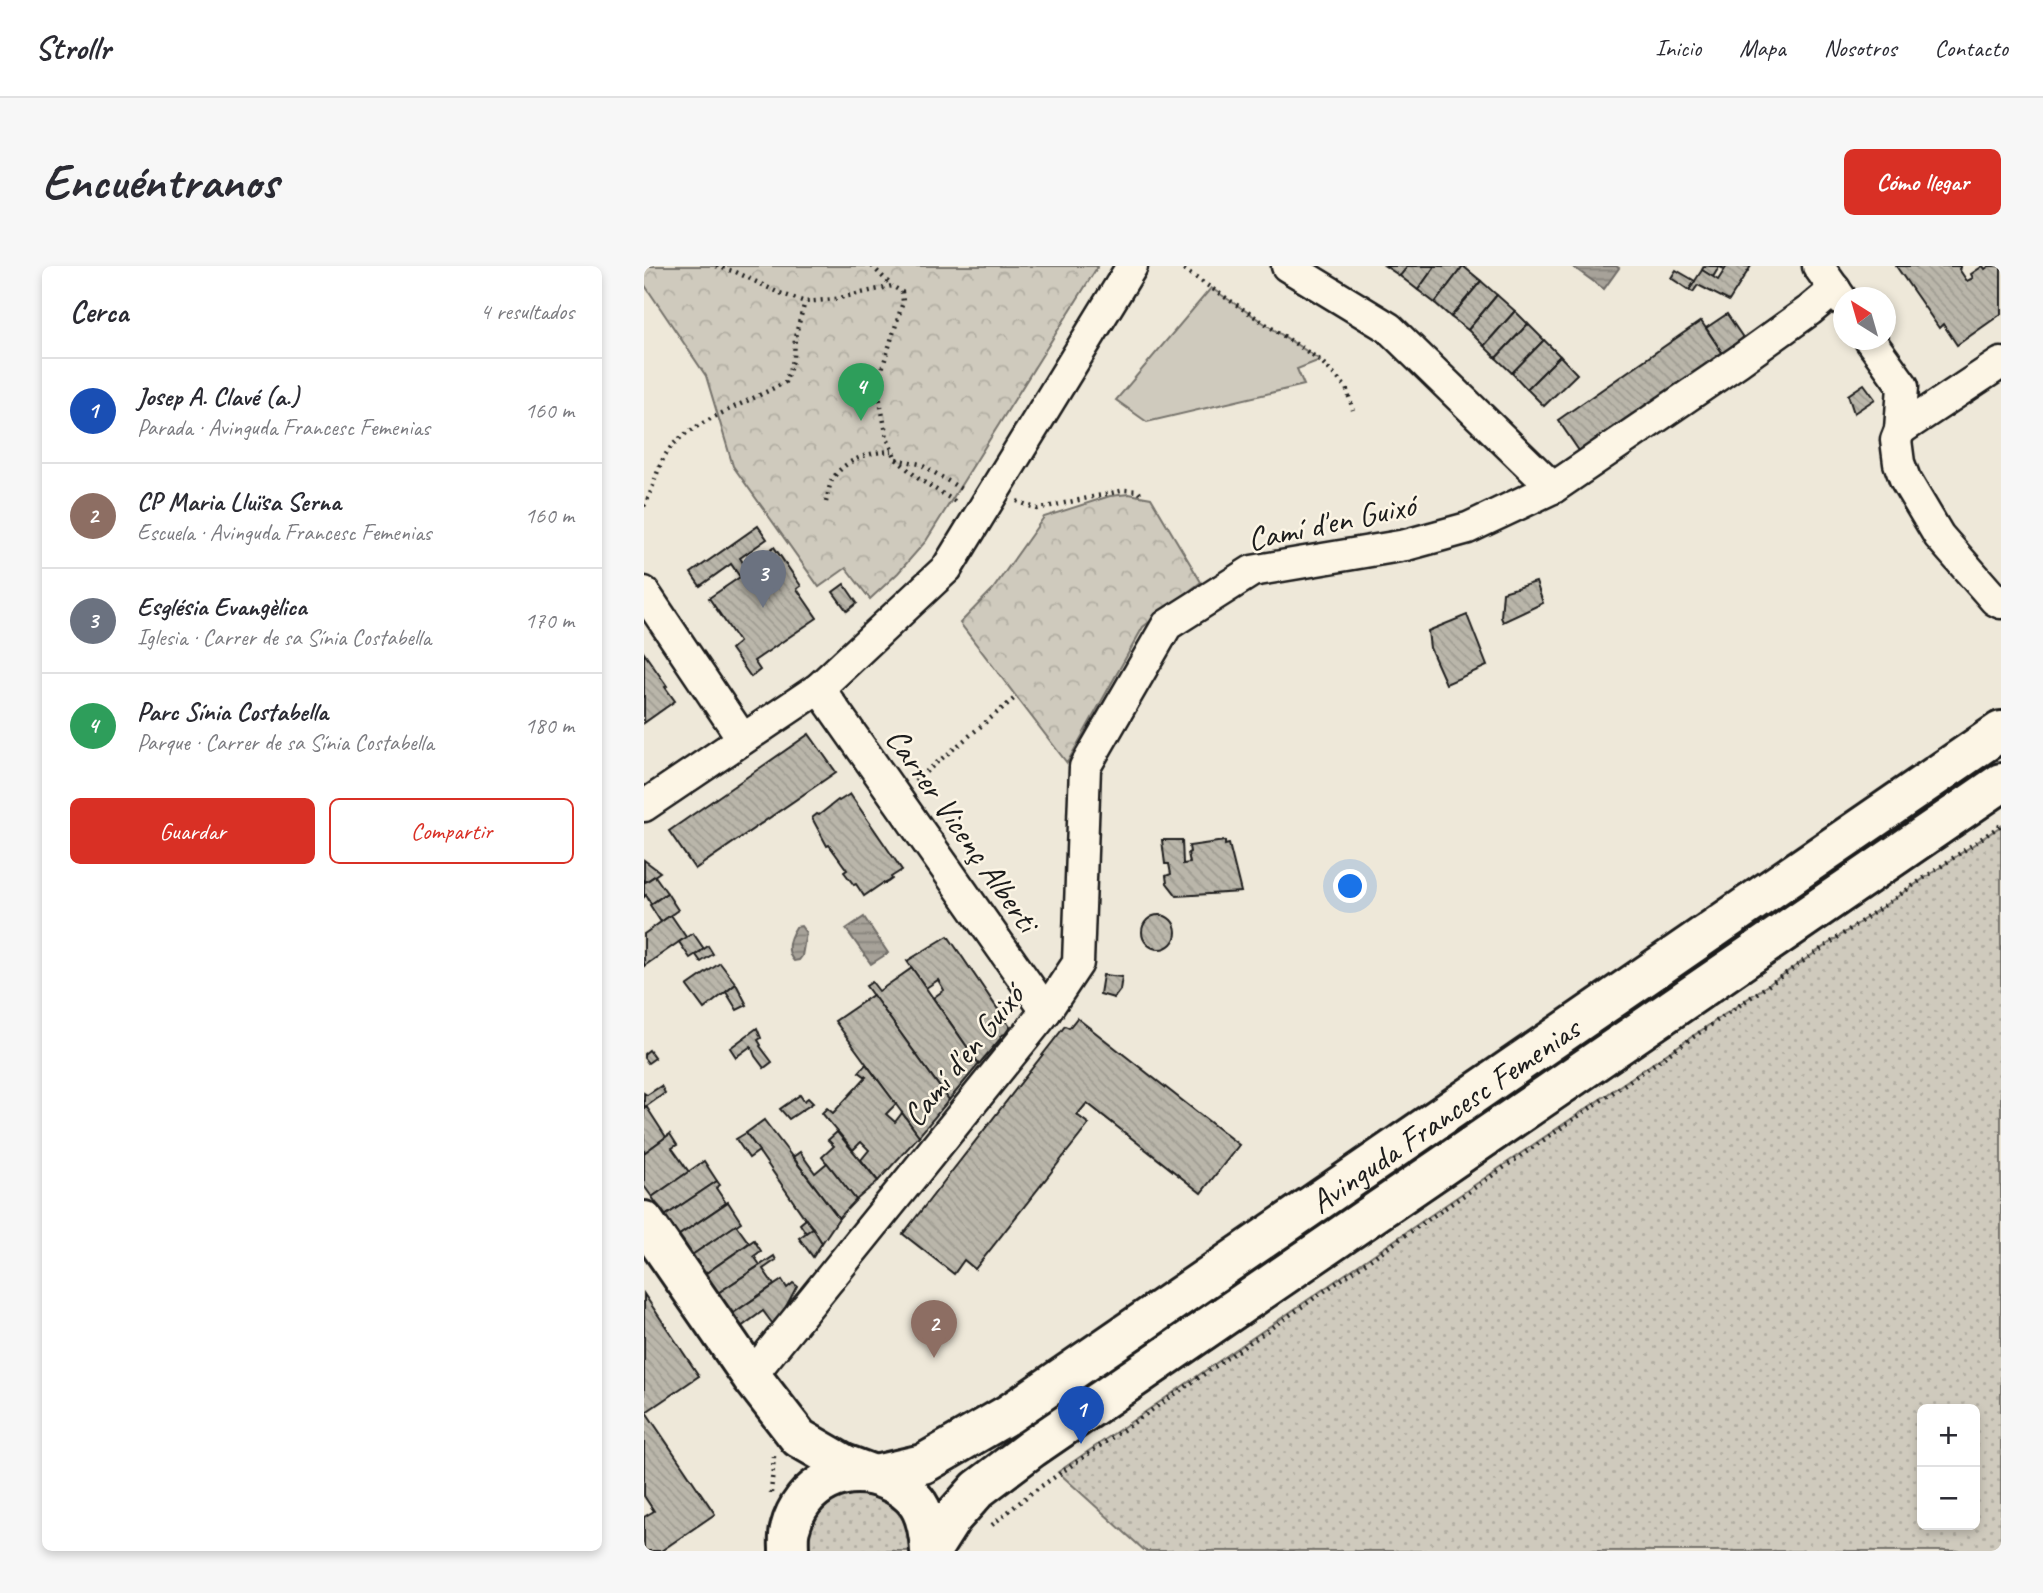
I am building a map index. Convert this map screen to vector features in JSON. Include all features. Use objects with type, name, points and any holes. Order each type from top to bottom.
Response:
[{"type":"main road","name":"Avinguda Francesc Femenias","points":[[786,1545],[795,1514],[818,1486],[853,1473],[873,1475],[923,1464],[1009,1414],[2001,731]]},
{"type":"main road","name":"Avinguda Francesc Femenias","points":[[930,1551],[952,1518],[978,1489],[1032,1448],[2001,783]]},
{"type":"main road","points":[[644,1221],[751,1376],[799,1438],[822,1453],[899,1485],[917,1503],[928,1527],[930,1551]]},
{"type":"street","points":[[644,806],[819,688],[947,568],[1132,266]]},
{"type":"street","points":[[1287,266],[1389,328],[1553,488]]},
{"type":"street","name":"Camí d'en Guixó","points":[[751,1376],[1046,1011],[1078,963],[1085,767],[1167,625],[1204,591],[1252,571],[1406,545],[1468,528],[1553,488],[1810,310],[1827,278]]},
{"type":"street","points":[[1877,350],[1903,386],[1900,430],[1896,440],[1899,463],[1905,478],[1939,536],[1995,600],[2001,603]]},
{"type":"street","points":[[1900,430],[2001,363]]},
{"type":"street","points":[[644,592],[742,738]]},
{"type":"street","name":"Carrer Vicenç Alberti","points":[[819,688],[1046,1011]]},
{"type":"path","points":[[716,266],[805,302],[835,299],[892,286]]},
{"type":"path","points":[[872,266],[902,292],[903,302],[877,385],[887,438],[895,459],[919,479],[953,500]]},
{"type":"path","points":[[1178,266],[1320,360],[1346,387],[1353,410]]},
{"type":"path","points":[[644,506],[654,484],[657,468],[672,445],[709,421],[785,382],[794,358],[795,337],[805,302]]},
{"type":"path","points":[[826,502],[832,480],[848,463],[877,452],[892,451]]},
{"type":"path","points":[[895,459],[920,464],[986,504]]},
{"type":"path","points":[[1025,504],[1037,509],[1125,490],[1138,491],[1143,497]]},
{"type":"path","points":[[896,797],[1016,697]]},
{"type":"path","points":[[986,1530],[1030,1494],[2001,825]]},
{"type":"path","points":[[770,1499],[774,1445]]},
{"type":"green space","points":[[644,266],[1098,266],[926,541],[870,599],[846,568],[819,587],[733,466],[706,376],[644,284]]},
{"type":"green space","points":[[1211,288],[1320,360],[1297,369],[1304,385],[1147,422],[1116,400]]},
{"type":"green space","points":[[1129,494],[1151,498],[1201,582],[1143,627],[1067,763],[960,623],[993,589],[1044,517],[1110,496]]},
{"type":"green space","points":[[2001,826],[2001,1551],[1145,1551],[1058,1472]]},
{"type":"green space","points":[[874,1491],[906,1514],[914,1551],[808,1551],[810,1527],[823,1505],[840,1495]]},
{"type":"shaded area","points":[[1572,266],[1616,266],[1619,268],[1604,289]]},
{"type":"shaded area","points":[[864,917],[888,953],[871,964],[846,929]]},
{"type":"shaded area","points":[[801,926],[806,933],[802,956],[794,961],[789,944],[796,927]]},
{"type":"building","points":[[1385,266],[1408,266],[1400,276]]},
{"type":"building","points":[[1408,266],[1435,266],[1418,290],[1400,276]]},
{"type":"building","points":[[1435,266],[1463,266],[1435,303],[1418,290]]},
{"type":"building","points":[[1463,266],[1481,281],[1451,317],[1435,303]]},
{"type":"building","points":[[1704,266],[1727,266],[1725,269],[1719,267],[1713,277],[1702,270]]},
{"type":"building","points":[[1727,266],[1751,266],[1729,301],[1698,285],[1693,292],[1689,290],[1702,270],[1718,280]]},
{"type":"building","points":[[1896,266],[1961,266],[1959,269],[1967,281],[1973,278],[1971,274],[1983,266],[1985,269],[1989,266],[2001,266],[2001,314],[1957,345],[1943,324],[1939,328]]},
{"type":"building","points":[[1676,270],[1695,281],[1689,290],[1671,278]]},
{"type":"building","points":[[1481,281],[1497,295],[1468,330],[1451,317]]},
{"type":"building","points":[[1497,295],[1515,311],[1484,346],[1468,330]]},
{"type":"building","points":[[1515,311],[1528,324],[1496,358],[1484,346]]},
{"type":"building","points":[[1727,314],[1748,345],[1727,360],[1706,328]]},
{"type":"building","points":[[1701,321],[1727,360],[1584,458],[1558,420]]},
{"type":"building","points":[[1528,324],[1544,340],[1512,373],[1496,358]]},
{"type":"building","points":[[1544,340],[1560,356],[1527,389],[1512,373]]},
{"type":"building","points":[[1560,356],[1577,374],[1544,406],[1527,389]]},
{"type":"building","points":[[1864,384],[1875,399],[1854,413],[1848,395]]},
{"type":"building","points":[[758,526],[767,539],[740,558],[746,567],[774,547],[801,586],[797,589],[817,618],[754,661],[760,670],[751,677],[731,649],[739,642],[709,598],[740,577],[731,564],[700,586],[691,573]]},
{"type":"building","points":[[1536,582],[1543,603],[1503,622],[1503,592]]},
{"type":"building","points":[[844,584],[857,603],[847,611],[833,592]]},
{"type":"building","points":[[1467,615],[1487,666],[1446,684],[1430,648],[1428,631]]},
{"type":"building","points":[[644,653],[675,701],[644,723]]},
{"type":"building","points":[[809,734],[836,772],[695,869],[669,831]]},
{"type":"building","points":[[850,794],[902,870],[864,896],[844,872],[847,870],[829,845],[827,846],[812,818]]},
{"type":"building","points":[[1162,840],[1182,840],[1183,864],[1190,863],[1189,846],[1225,841],[1225,845],[1229,844],[1241,892],[1177,896],[1167,883],[1166,876],[1171,874],[1169,864],[1165,864]]},
{"type":"building","points":[[644,860],[660,872],[644,883]]},
{"type":"building","points":[[655,876],[667,893],[651,904],[646,895],[644,897],[644,883]]},
{"type":"building","points":[[667,893],[678,910],[661,922],[650,905]]},
{"type":"building","points":[[671,915],[686,937],[644,966],[644,934]]},
{"type":"building","points":[[1159,915],[1171,920],[1176,932],[1171,944],[1159,949],[1147,944],[1142,932],[1147,920]]},
{"type":"building","points":[[693,933],[704,949],[690,958],[679,942]]},
{"type":"building","points":[[948,936],[1010,1027],[979,1064],[933,998],[944,990],[938,980],[926,988],[907,961]]},
{"type":"building","points":[[708,946],[713,954],[701,962],[696,955]]},
{"type":"building","points":[[720,963],[736,984],[704,1009],[687,986]]},
{"type":"building","points":[[912,968],[979,1064],[949,1100],[866,986],[872,982],[879,991]]},
{"type":"building","points":[[1103,975],[1122,977],[1120,990],[1114,998],[1100,994]]},
{"type":"building","points":[[736,984],[747,1005],[737,1010],[726,992]]},
{"type":"building","points":[[873,995],[949,1100],[919,1136],[835,1021]]},
{"type":"building","points":[[1077,1018],[1239,1145],[1201,1193],[1087,1103],[1077,1115],[1089,1124],[975,1269],[964,1260],[954,1274],[903,1234],[1065,1026],[1069,1028]]},
{"type":"building","points":[[757,1028],[761,1038],[758,1040],[760,1046],[772,1062],[764,1068],[751,1046],[736,1057],[730,1048]]},
{"type":"building","points":[[649,1050],[655,1058],[648,1063],[644,1054]]},
{"type":"building","points":[[866,1064],[896,1104],[886,1114],[895,1122],[902,1113],[919,1136],[878,1181],[861,1160],[869,1150],[861,1142],[853,1150],[822,1113],[827,1108],[833,1113],[866,1077],[859,1072]]},
{"type":"building","points":[[661,1086],[665,1093],[644,1108],[644,1093],[647,1095]]},
{"type":"building","points":[[800,1095],[804,1101],[808,1098],[813,1103],[789,1119],[780,1109]]},
{"type":"building","points":[[646,1106],[666,1137],[644,1153],[644,1108]]},
{"type":"building","points":[[764,1120],[839,1218],[822,1243],[746,1133]]},
{"type":"building","points":[[837,1132],[878,1181],[856,1200],[822,1157],[834,1146],[828,1140]]},
{"type":"building","points":[[746,1133],[759,1151],[749,1158],[736,1139]]},
{"type":"building","points":[[670,1134],[677,1145],[672,1148],[689,1172],[652,1197],[644,1186],[644,1153]]},
{"type":"building","points":[[800,1152],[815,1173],[827,1163],[856,1200],[839,1218],[793,1157]]},
{"type":"building","points":[[704,1161],[717,1181],[665,1216],[652,1197]]},
{"type":"building","points":[[717,1181],[720,1185],[716,1188],[726,1203],[678,1236],[665,1216]]},
{"type":"building","points":[[728,1202],[741,1222],[692,1255],[678,1236]]},
{"type":"building","points":[[806,1219],[813,1228],[806,1233],[800,1224]]},
{"type":"building","points":[[736,1225],[749,1243],[705,1274],[692,1255]]},
{"type":"building","points":[[813,1228],[822,1243],[813,1257],[799,1238]]},
{"type":"building","points":[[754,1240],[761,1251],[754,1256],[760,1265],[718,1293],[705,1274]]},
{"type":"building","points":[[774,1256],[776,1260],[763,1269],[774,1285],[732,1314],[718,1293]]},
{"type":"building","points":[[782,1280],[787,1288],[793,1283],[797,1286],[775,1327],[763,1311],[741,1327],[732,1314]]},
{"type":"building","points":[[644,1294],[699,1376],[646,1412],[715,1514],[661,1551],[644,1551],[644,1517],[654,1511],[644,1496]]},
{"type":"place","name":"Parc Sínia Costabella","points":[[861,421]]},
{"type":"place","name":"Església Evangèlica","points":[[763,608]]},
{"type":"place","name":"CP Maria Lluïsa Serna","points":[[934,1358]]},
{"type":"place","name":"Josep A. Clavé (a.)","points":[[1081,1444]]}]
